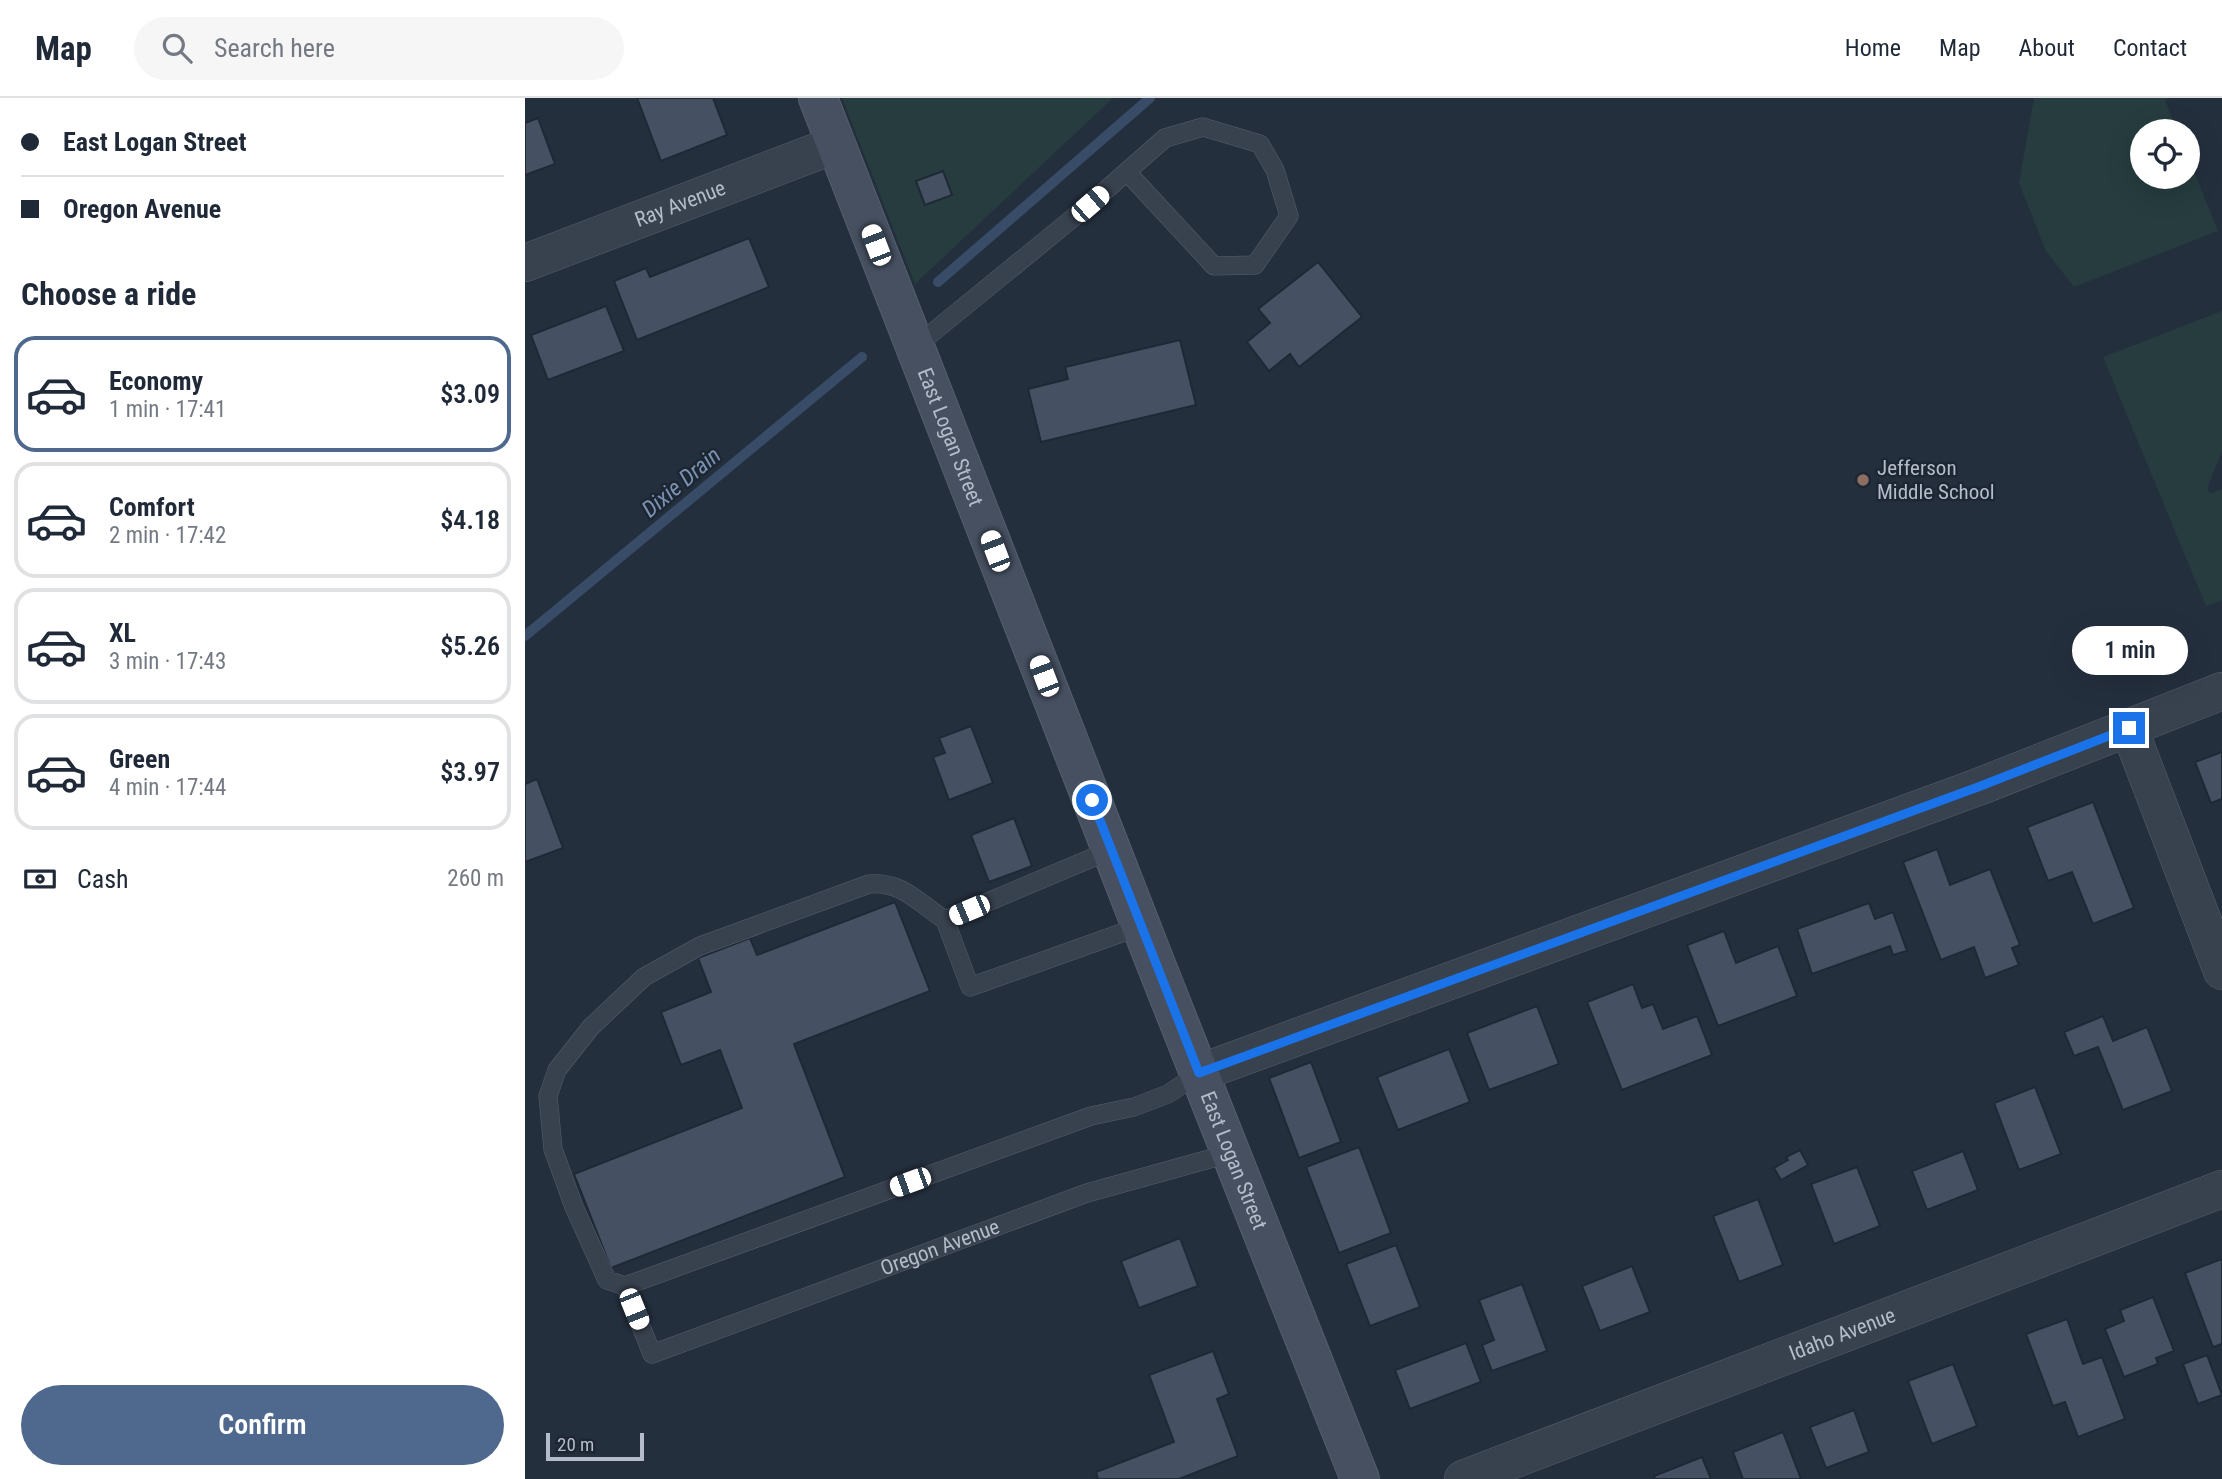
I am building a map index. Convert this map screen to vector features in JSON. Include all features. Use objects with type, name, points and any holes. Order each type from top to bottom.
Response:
[{"type":"street","name":"East Logan Street","points":[[818,98],[1360,1479]]},
{"type":"street","name":"Ray Avenue","points":[[525,263],[837,144]]},
{"type":"street","points":[[1199,1073],[1978,787],[2222,691]]},
{"type":"street","points":[[2129,728],[2222,971]]},
{"type":"street","name":"Idaho Avenue","points":[[1463,1479],[2222,1189]]},
{"type":"lane","points":[[916,346],[1165,138],[1203,127],[1260,144],[1275,170],[1289,216],[1255,265],[1213,266],[1127,172]]},
{"type":"lane","points":[[945,920],[1111,850]]},
{"type":"lane","points":[[1141,926],[969,987],[945,920],[925,908],[906,890],[884,883],[869,884],[700,946],[644,977],[591,1027],[557,1070],[548,1096],[553,1149],[574,1207],[607,1280],[625,1286],[1091,1116],[1134,1107],[1168,1094],[1199,1073]]},
{"type":"lane","name":"Oregon Avenue","points":[[625,1286],[652,1354],[1087,1193],[1231,1153]]},
{"type":"green space","points":[[842,98],[1113,98],[915,284]]},
{"type":"green space","points":[[2034,98],[2170,98],[2165,100],[2172,119],[2130,119],[2130,189],[2200,189],[2200,187],[2218,231],[2074,287],[2046,251],[2019,183]]},
{"type":"green space","points":[[2222,311],[2222,451],[2207,488],[2210,494],[2222,489],[2222,600],[2206,606],[2103,357]]},
{"type":"building","points":[[637,98],[713,98],[727,135],[661,161]]},
{"type":"building","points":[[538,118],[555,164],[525,175],[525,123]]},
{"type":"building","points":[[943,171],[952,195],[925,205],[916,181]]},
{"type":"building","points":[[749,238],[769,287],[637,340],[614,281],[646,268],[650,277]]},
{"type":"building","points":[[1318,262],[1362,317],[1299,367],[1290,354],[1269,371],[1247,342],[1270,323],[1258,309]]},
{"type":"building","points":[[606,306],[624,351],[548,380],[531,335]]},
{"type":"building","points":[[1180,340],[1196,405],[1041,442],[1028,389],[1068,379],[1065,367]]},
{"type":"building","points":[[971,726],[993,783],[949,800],[933,757],[945,753],[939,738]]},
{"type":"building","points":[[2222,752],[2222,799],[2211,803],[2195,762]]},
{"type":"building","points":[[537,779],[563,848],[525,862],[525,784]]},
{"type":"building","points":[[2093,802],[2134,908],[2093,924],[2072,872],[2048,881],[2027,827]]},
{"type":"building","points":[[1014,818],[1032,866],[989,882],[971,835]]},
{"type":"building","points":[[1937,849],[1950,885],[1990,869],[2020,945],[2012,948],[2019,965],[1985,978],[1974,947],[1941,960],[1903,862]]},
{"type":"building","points":[[895,902],[930,991],[794,1044],[845,1177],[611,1268],[574,1174],[742,1108],[720,1050],[681,1065],[661,1012],[711,992],[698,958],[750,938],[757,955]]},
{"type":"building","points":[[1869,903],[1875,919],[1893,912],[1907,951],[1893,955],[1890,946],[1812,974],[1797,929]]},
{"type":"building","points":[[1724,931],[1736,963],[1778,946],[1797,996],[1718,1026],[1687,945]]},
{"type":"building","points":[[1633,984],[1642,1008],[1653,1004],[1663,1029],[1697,1016],[1712,1055],[1622,1090],[1587,1002]]},
{"type":"building","points":[[1537,1006],[1559,1064],[1489,1090],[1467,1033]]},
{"type":"building","points":[[2103,1016],[2113,1041],[2147,1027],[2172,1091],[2123,1110],[2098,1047],[2074,1056],[2064,1032]]},
{"type":"building","points":[[1449,1049],[1470,1102],[1398,1130],[1377,1077]]},
{"type":"building","points":[[1311,1062],[1341,1142],[1299,1158],[1269,1078]]},
{"type":"building","points":[[2035,1087],[2061,1154],[2019,1170],[1994,1103]]},
{"type":"building","points":[[1359,1147],[1391,1233],[1339,1253],[1306,1167]]},
{"type":"building","points":[[1800,1150],[1808,1165],[1781,1180],[1774,1168],[1788,1160],[1786,1157]]},
{"type":"building","points":[[1963,1151],[1978,1190],[1927,1210],[1912,1171]]},
{"type":"building","points":[[1857,1167],[1880,1226],[1834,1244],[1811,1184]]},
{"type":"building","points":[[1758,1199],[1783,1265],[1739,1282],[1713,1216]]},
{"type":"building","points":[[1180,1238],[1198,1286],[1139,1308],[1121,1261]]},
{"type":"building","points":[[1396,1245],[1420,1307],[1370,1326],[1346,1264]]},
{"type":"building","points":[[2222,1259],[2222,1344],[2213,1347],[2185,1273]]},
{"type":"building","points":[[1632,1266],[1650,1312],[1600,1331],[1582,1286]]},
{"type":"building","points":[[1522,1284],[1547,1351],[1492,1371],[1482,1345],[1494,1340],[1479,1300]]},
{"type":"building","points":[[2153,1297],[2174,1351],[2156,1358],[2158,1364],[2124,1377],[2105,1329],[2124,1321],[2120,1310]]},
{"type":"building","points":[[2067,1319],[2083,1364],[2102,1357],[2125,1419],[2078,1437],[2065,1402],[2053,1406],[2026,1334]]},
{"type":"building","points":[[1466,1343],[1481,1382],[1410,1409],[1395,1370]]},
{"type":"building","points":[[1213,1351],[1229,1394],[1217,1399],[1238,1456],[1179,1479],[1098,1479],[1096,1472],[1174,1442],[1149,1375]]},
{"type":"building","points":[[2207,1355],[2222,1395],[2198,1404],[2183,1364]]},
{"type":"building","points":[[1953,1364],[1977,1426],[1932,1444],[1908,1381]]},
{"type":"building","points":[[1854,1410],[1869,1452],[1826,1468],[1810,1427]]},
{"type":"building","points":[[1783,1432],[1801,1479],[1743,1479],[1733,1452]]},
{"type":"building","points":[[1702,1457],[1711,1479],[1655,1479],[1654,1476]]},
{"type":"waterway","name":"Dixie Drain","points":[[938,282],[1150,98]]},
{"type":"waterway","name":"Dixie Drain","points":[[525,636],[862,357]]},
{"type":"place","name":"Jefferson Middle School","points":[[1863,480]]},
{"type":"route","points":[[1092,800],[1199,1073],[1978,787],[2129,728]]}]
